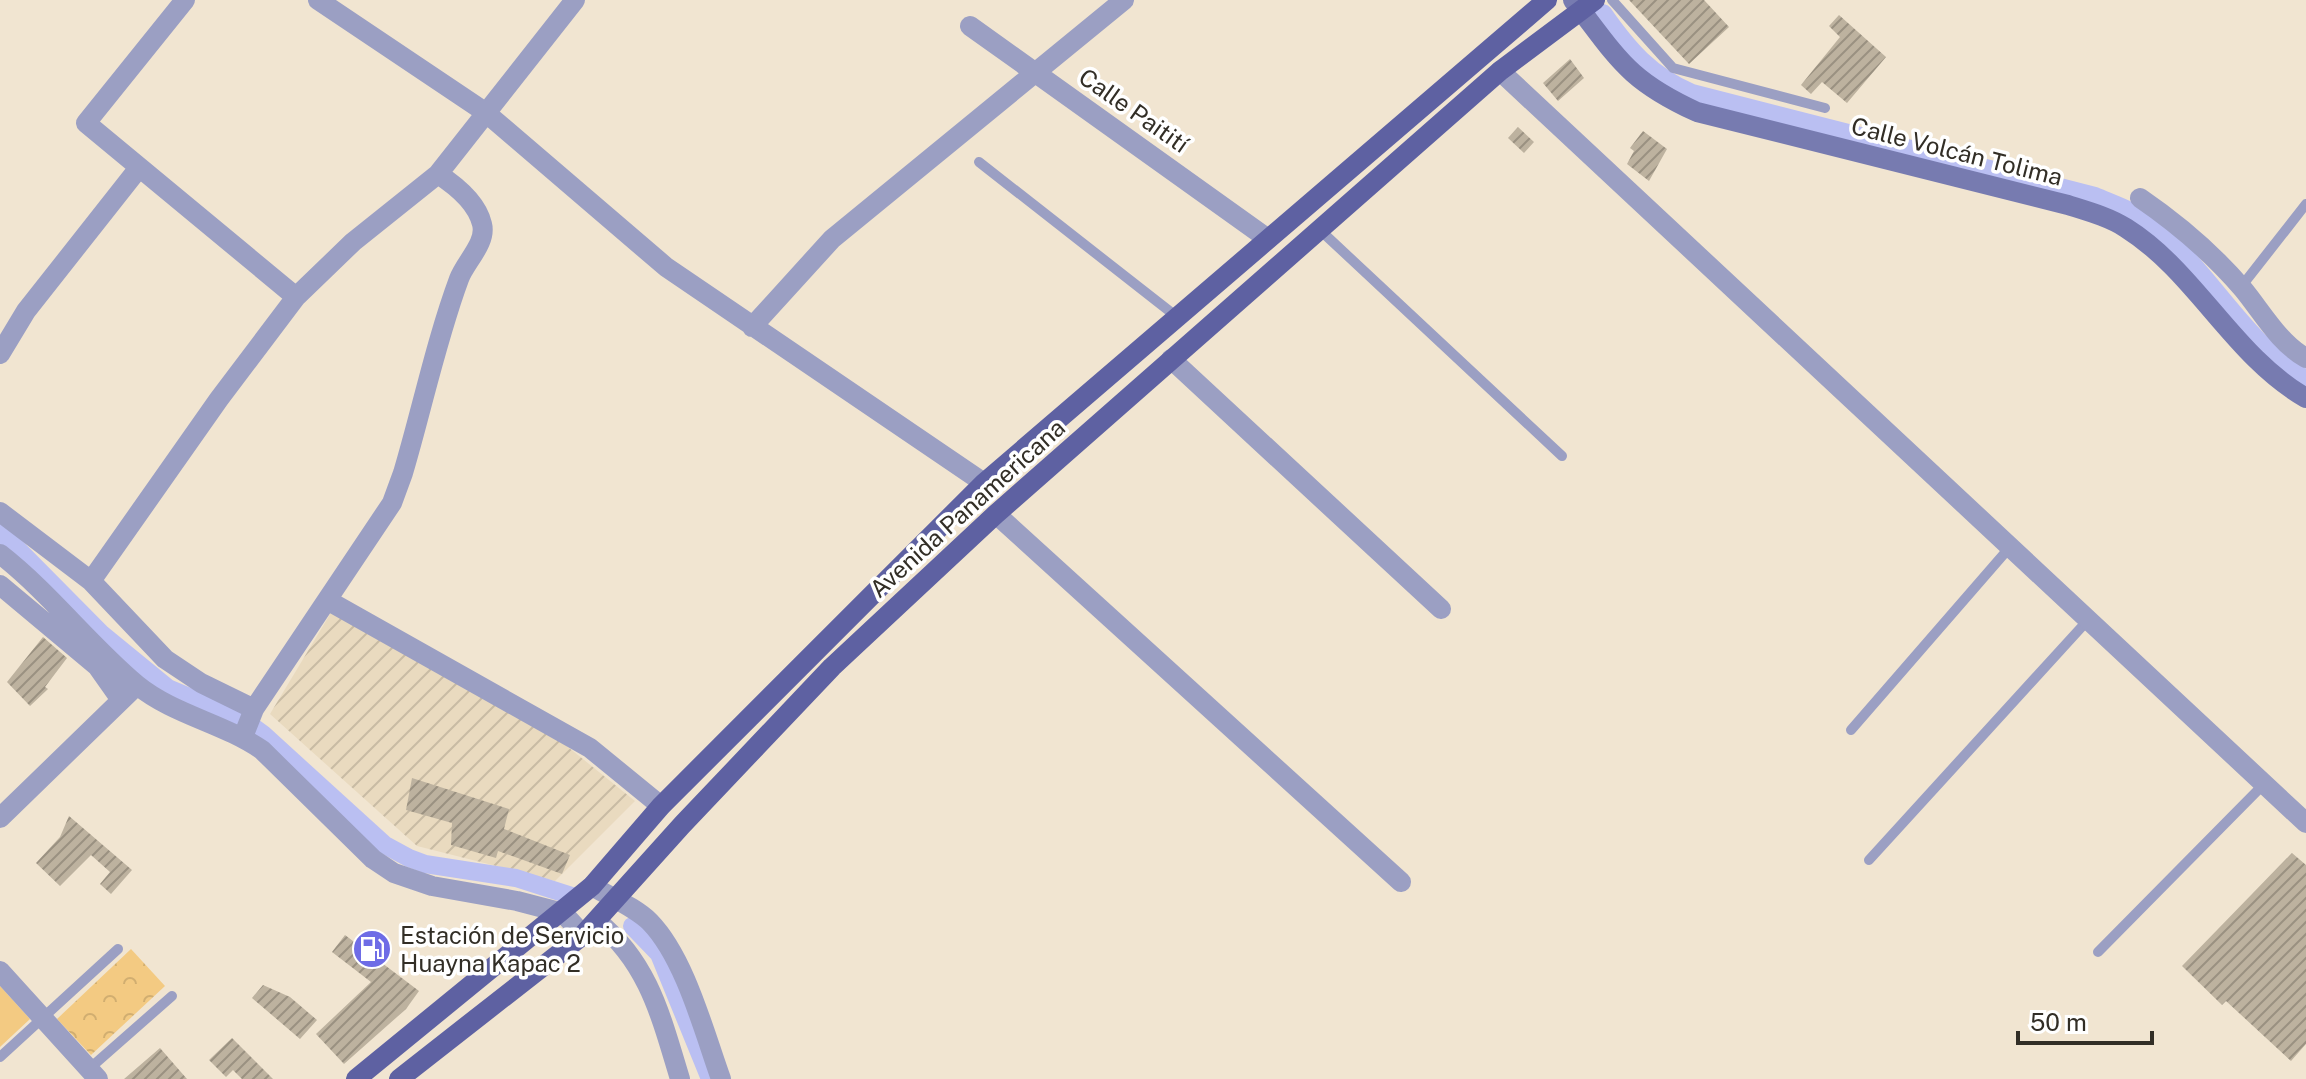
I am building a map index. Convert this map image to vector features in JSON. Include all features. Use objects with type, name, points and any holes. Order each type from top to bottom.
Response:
[{"type":"main road","name":"Avenida Panamericana","points":[[356,1079],[563,913],[592,886],[661,806],[984,483],[1547,0]]},
{"type":"main road","name":"Avenida Panamericana","points":[[399,1079],[590,928],[682,825],[832,667],[996,514],[1500,71],[1583,4]]},
{"type":"street","points":[[185,0],[86,123],[296,297]]},
{"type":"street","points":[[318,0],[485,112],[666,267],[984,483]]},
{"type":"street","points":[[91,581],[219,399],[296,297],[353,242],[438,174],[575,0]]},
{"type":"street","points":[[752,327],[832,239],[1124,0]]},
{"type":"street","name":"Calle Volcán Tolima","points":[[1583,4],[1603,42],[1636,78],[1697,112],[2068,205],[2125,228],[2169,264],[2275,377],[2306,398]]},
{"type":"street","name":"Calle Paitití","points":[[970,26],[1268,239]]},
{"type":"street","points":[[1500,71],[2306,823]]},
{"type":"street","points":[[0,354],[26,311],[138,169]]},
{"type":"street","points":[[244,735],[253,711],[392,503],[460,277],[482,236],[482,225],[476,211],[454,185],[438,174]]},
{"type":"street","points":[[2140,198],[2181,226],[2241,287],[2280,336],[2306,358]]},
{"type":"street","points":[[1171,359],[1441,609]]},
{"type":"street","points":[[0,512],[91,581],[165,659],[253,711]]},
{"type":"street","points":[[996,514],[1401,882]]},
{"type":"street","points":[[0,554],[137,685],[174,708],[244,735],[373,859],[394,873],[432,886],[517,901],[563,913],[622,941],[650,985],[680,1079]]},
{"type":"street","points":[[0,586],[97,666],[121,700]]},
{"type":"street","points":[[327,600],[590,748],[661,806]]},
{"type":"street","points":[[0,818],[137,685]]},
{"type":"street","points":[[592,886],[649,921],[661,938],[695,1006],[721,1079]]},
{"type":"street","points":[[0,971],[94,1074]]},
{"type":"lane","name":"Calle Volcán Tolima","points":[[1612,0],[1673,68],[1825,108]]},
{"type":"lane","points":[[979,162],[1177,317]]},
{"type":"lane","points":[[2241,287],[2306,204]]},
{"type":"lane","points":[[1320,230],[1562,456]]},
{"type":"lane","points":[[1851,730],[2010,547]]},
{"type":"lane","points":[[1869,860],[2088,620]]},
{"type":"lane","points":[[2098,952],[2264,784]]},
{"type":"lane","points":[[0,1057],[118,949]]},
{"type":"lane","points":[[94,1074],[172,996]]},
{"type":"shaded area","points":[[332,611],[563,743],[635,801],[555,881],[417,846],[270,714]]},
{"type":"green space","points":[[131,949],[165,986],[91,1055],[57,1019]]},
{"type":"green space","points":[[0,986],[30,1019],[0,1047]]},
{"type":"building","points":[[1629,0],[1704,0],[1729,27],[1689,64]]},
{"type":"building","points":[[1839,15],[1886,57],[1847,103],[1822,82],[1811,94],[1801,85],[1840,37],[1829,26]]},
{"type":"building","points":[[1570,59],[1584,78],[1558,101],[1543,83]]},
{"type":"building","points":[[1518,127],[1534,142],[1524,153],[1508,138]]},
{"type":"building","points":[[1643,131],[1667,149],[1649,181],[1627,164],[1634,151],[1630,148]]},
{"type":"building","points":[[43,637],[67,658],[45,687],[48,689],[30,706],[7,682]]},
{"type":"building","points":[[412,778],[509,809],[504,829],[570,855],[562,874],[498,851],[496,858],[451,845],[452,823],[406,810]]},
{"type":"building","points":[[69,816],[132,870],[111,894],[100,884],[110,872],[91,855],[60,886],[36,863],[60,837]]},
{"type":"building","points":[[2292,853],[2306,865],[2306,1044],[2291,1061],[2226,1001],[2222,1005],[2182,966]]},
{"type":"building","points":[[345,935],[419,991],[406,1009],[344,1064],[316,1034],[371,982],[332,952]]},
{"type":"building","points":[[263,985],[290,997],[317,1020],[300,1039],[252,998]]},
{"type":"building","points":[[232,1038],[273,1079],[242,1079],[233,1070],[226,1077],[209,1060]]},
{"type":"building","points":[[160,1048],[187,1079],[124,1079]]},
{"type":"waterway","points":[[1603,13],[1641,60],[1664,78],[1692,93],[2095,196],[2134,213],[2175,245],[2264,346],[2306,379]]},
{"type":"waterway","points":[[0,531],[102,634],[168,688],[244,720],[385,845],[425,864],[516,878],[572,896]]},
{"type":"waterway","points":[[632,926],[659,954],[710,1079]]},
{"type":"place","name":"Estación de Servicio Huayna Kapac 2","points":[[372,949]]}]
